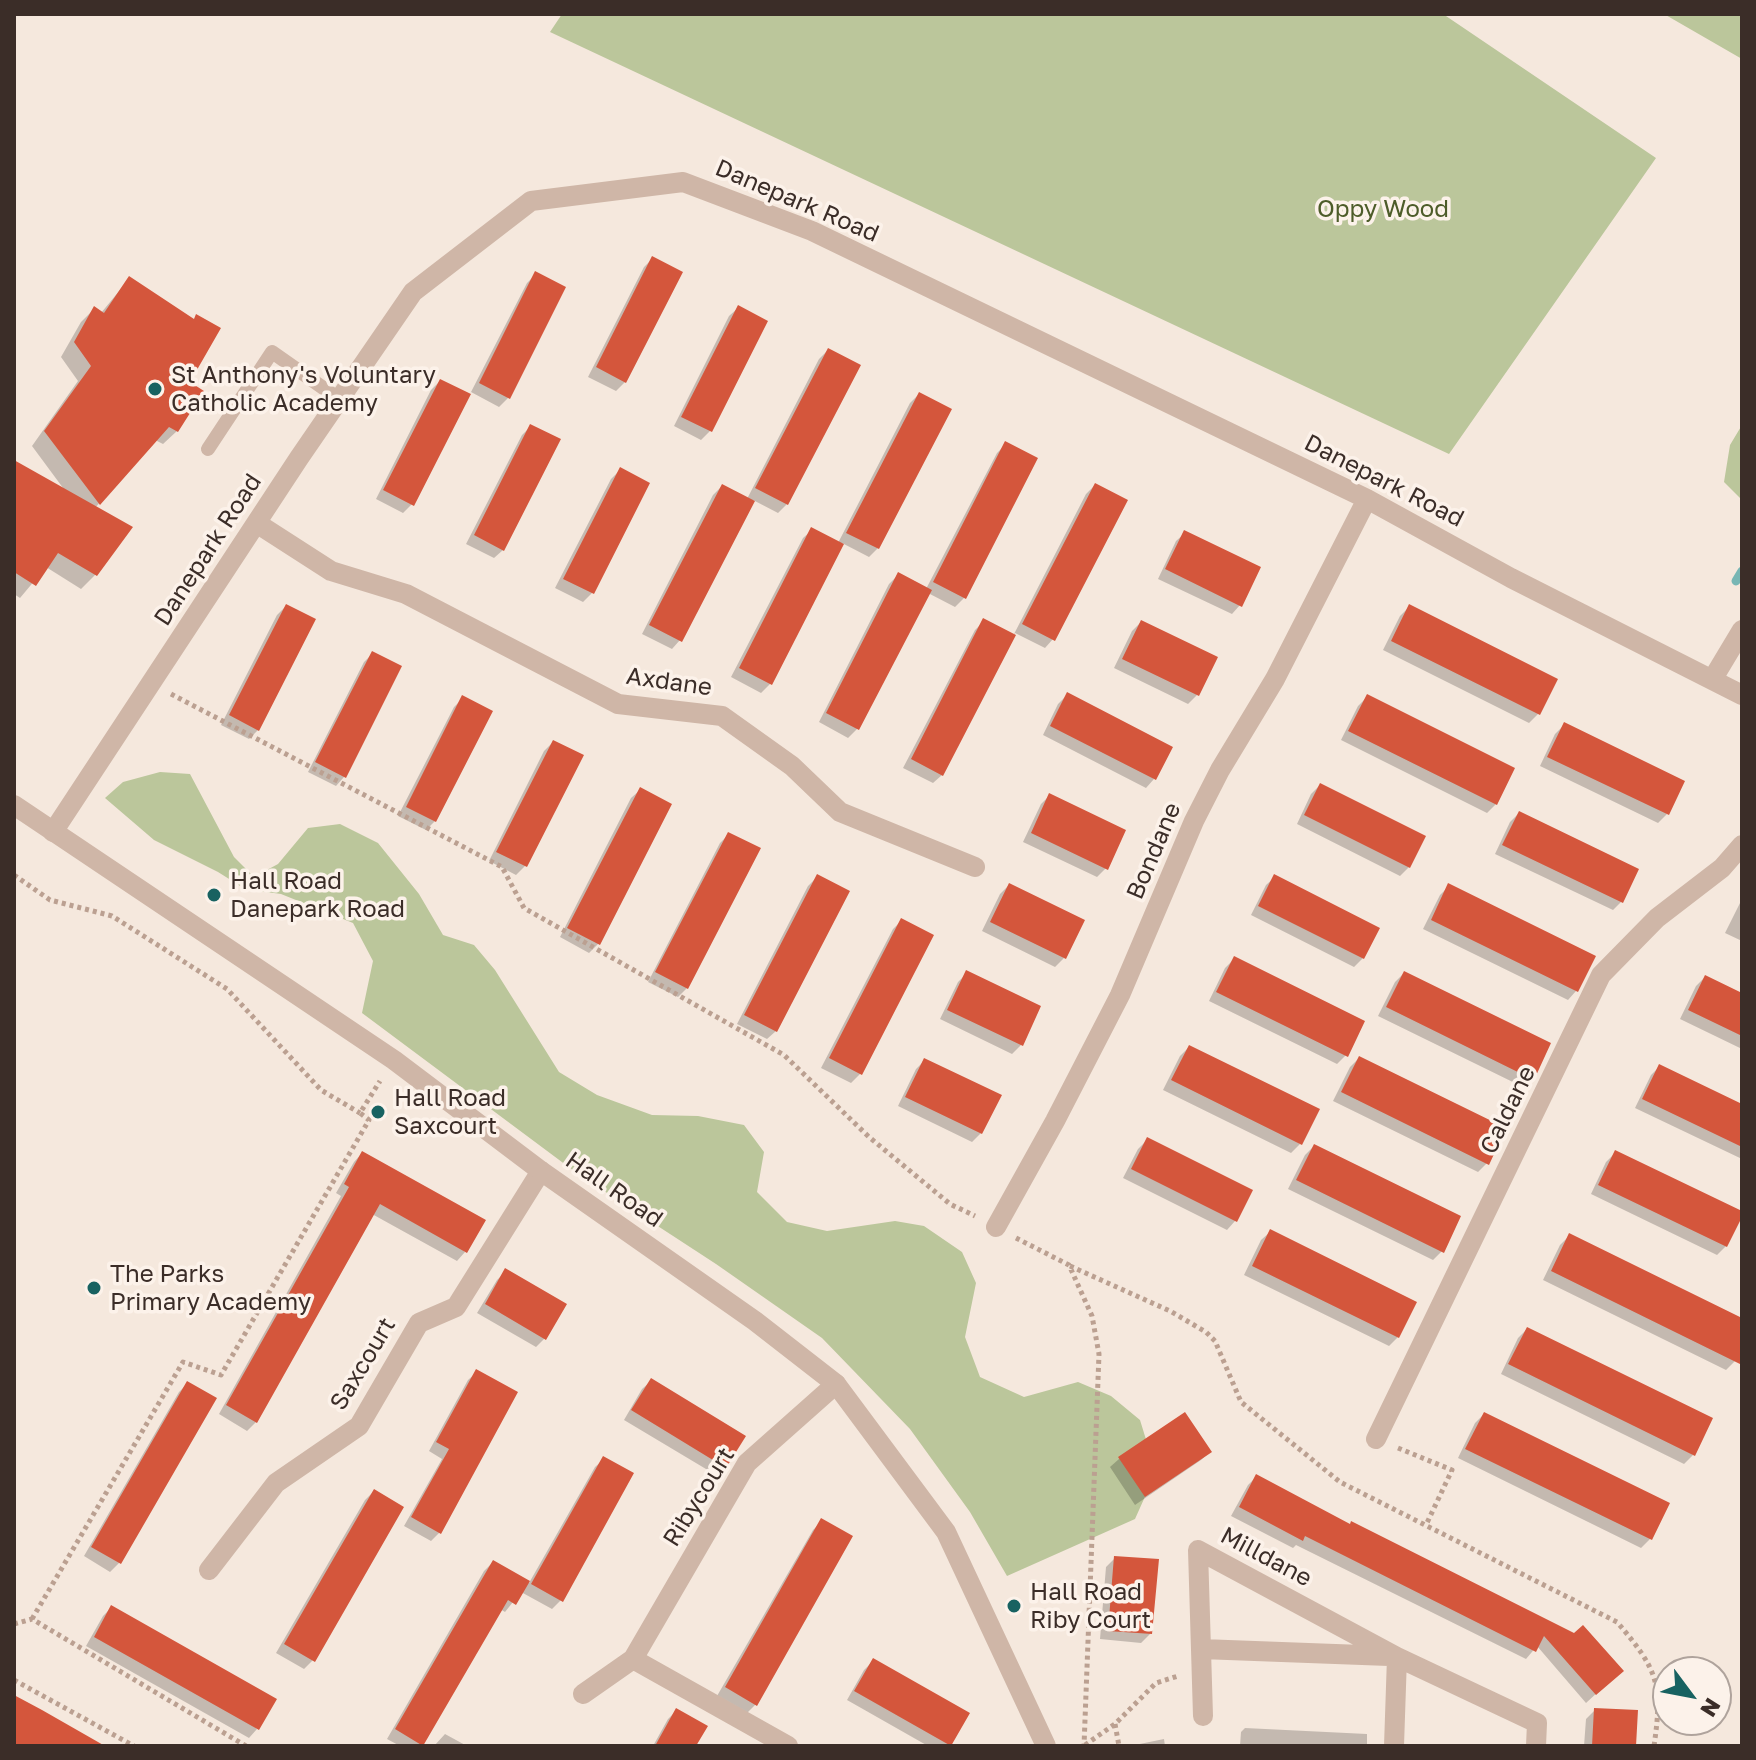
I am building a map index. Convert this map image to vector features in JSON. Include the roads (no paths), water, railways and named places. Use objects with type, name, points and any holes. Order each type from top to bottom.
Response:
[{"type":"street","name":"Danepark Road","points":[[53,832],[413,292],[531,201],[683,182],[812,231],[1367,499],[1511,578],[1742,695]]},
{"type":"street","name":"Bondane","points":[[996,1227],[1120,995],[1194,821],[1220,770],[1275,679],[1367,499]]},
{"type":"street","name":"Axdane","points":[[258,524],[331,571],[406,594],[618,704],[722,716],[792,766],[840,812],[975,867]]},
{"type":"street","points":[[1712,680],[1742,630]]},
{"type":"street","name":"Hall Road","points":[[14,805],[394,1060],[541,1171],[755,1321],[836,1384],[946,1532],[1046,1746]]},
{"type":"street","name":"Caldane","points":[[1376,1439],[1601,975],[1657,918],[1722,868],[1742,845]]},
{"type":"street","name":"Saxcourt","points":[[209,1570],[276,1483],[359,1426],[419,1323],[456,1307],[541,1171]]},
{"type":"street","name":"Ribycourt","points":[[583,1694],[633,1659],[747,1463],[836,1384]]},
{"type":"street","name":"Milldane","points":[[1203,1716],[1198,1550],[1397,1657],[1537,1723],[1536,1746]]},
{"type":"street","points":[[1394,1746],[1397,1657]]},
{"type":"street","name":"Milldane","points":[[1201,1658],[1397,1657]]},
{"type":"street","points":[[633,1659],[788,1746]]},
{"type":"lane","points":[[208,449],[272,352],[339,399]]},
{"type":"waterway","points":[[1736,581],[1742,571]]},
{"type":"place","name":"St Anthony's Voluntary Catholic Academy","points":[[155,389]]},
{"type":"place","name":"Hall Road Danepark Road","points":[[214,895]]},
{"type":"place","name":"Hall Road Saxcourt","points":[[378,1112]]},
{"type":"place","name":"The Parks Primary Academy","points":[[94,1288]]},
{"type":"place","name":"Hall Road Riby Court","points":[[1014,1606]]},
{"type":"park label","name":"Oppy Wood","points":[[1383,209]]}]
